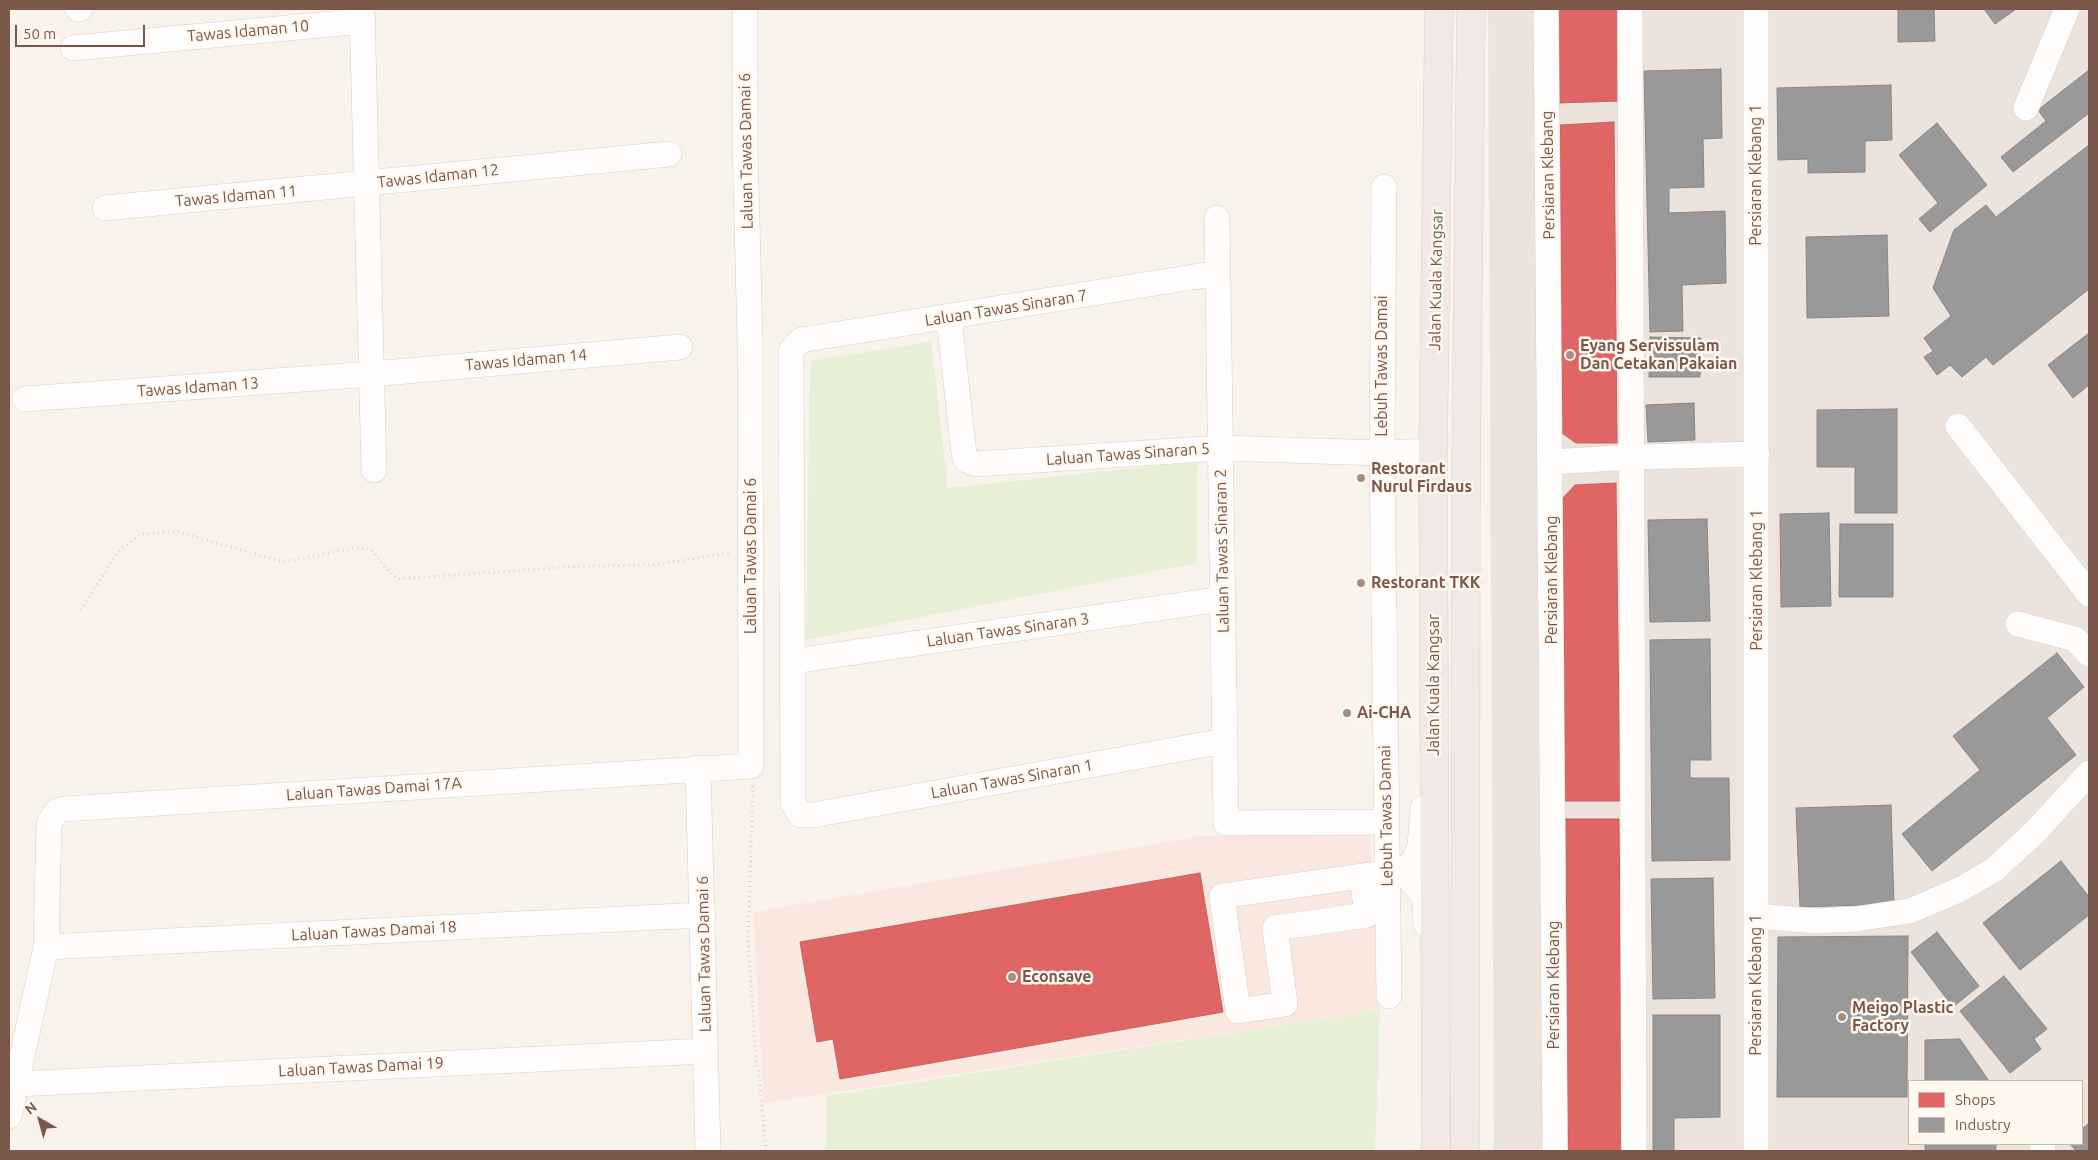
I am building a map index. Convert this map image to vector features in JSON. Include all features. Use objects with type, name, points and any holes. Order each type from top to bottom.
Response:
[{"type":"highway","name":"Jalan Kuala Kangsar","points":[[1436,1151],[1437,990],[1433,451],[1439,9]]},
{"type":"highway","name":"Jalan Kuala Kangsar","points":[[1465,1151],[1466,469],[1471,9]]},
{"type":"street","name":"Laluan Tawas Damai 6","points":[[745,9],[745,144],[750,340],[752,762]]},
{"type":"street","name":"Persiaran Klebang","points":[[1546,9],[1555,1151]]},
{"type":"street","points":[[1630,9],[1634,1151]]},
{"type":"street","name":"Persiaran Klebang 1","points":[[1756,9],[1756,1151]]},
{"type":"street","points":[[2026,108],[2068,9]]},
{"type":"street","points":[[363,15],[367,184]]},
{"type":"street","name":"Tawas Idaman 10","points":[[73,48],[363,15]]},
{"type":"street","name":"Tawas Idaman 12","points":[[374,470],[367,184],[669,154]]},
{"type":"street","name":"Tawas Idaman 11","points":[[105,208],[367,184]]},
{"type":"street","name":"Lebuh Tawas Damai","points":[[1384,186],[1382,453],[1386,822],[1394,871],[1389,996]]},
{"type":"street","name":"Laluan Tawas Sinaran 2","points":[[1217,218],[1226,824],[1386,822]]},
{"type":"street","name":"Laluan Tawas Sinaran 7","points":[[794,661],[791,351],[801,340],[949,318],[1218,273]]},
{"type":"street","name":"Laluan Tawas Sinaran 5","points":[[949,318],[964,454],[966,460],[976,464],[1220,448],[1382,453],[1433,451]]},
{"type":"street","name":"Tawas Idaman 14","points":[[372,374],[680,347]]},
{"type":"street","name":"Tawas Idaman 13","points":[[24,399],[372,374]]},
{"type":"street","points":[[1958,426],[2089,594]]},
{"type":"street","points":[[1551,462],[1633,457],[1757,454]]},
{"type":"street","name":"Laluan Tawas Sinaran 3","points":[[794,661],[1222,599]]},
{"type":"street","points":[[2018,624],[2075,639],[2089,654]]},
{"type":"street","name":"Laluan Tawas Sinaran 1","points":[[794,661],[794,803],[800,814],[813,815],[1224,741]]},
{"type":"street","points":[[698,768],[748,768],[752,762]]},
{"type":"street","name":"Laluan Tawas Damai 6","points":[[698,768],[708,1151]]},
{"type":"street","name":"Laluan Tawas Damai 17A","points":[[46,947],[49,823],[57,811],[74,808],[698,768]]},
{"type":"street","points":[[1756,916],[1816,921],[1910,911],[1952,892],[1995,869],[2036,831],[2089,773]]},
{"type":"street","points":[[1269,889],[1286,1004],[1238,1011],[1222,896],[1269,889],[1362,876],[1394,871],[1412,864],[1420,847],[1424,823],[1423,799],[1427,785],[1435,774]]},
{"type":"street","points":[[1394,871],[1421,892],[1426,901],[1428,976],[1429,982],[1437,990]]},
{"type":"street","points":[[1275,928],[1367,915],[1362,876]]},
{"type":"street","name":"Laluan Tawas Damai 18","points":[[46,947],[703,915]]},
{"type":"street","points":[[9,1116],[46,947]]},
{"type":"street","name":"Laluan Tawas Damai 19","points":[[16,1084],[706,1051]]},
{"type":"street","points":[[1465,1107],[1477,1132],[1477,1151]]},
{"type":"path","points":[[81,610],[117,553],[141,534],[178,532],[284,562],[354,548],[371,549],[386,568],[398,579],[583,566],[652,565],[750,550]]},
{"type":"path","points":[[752,762],[754,807],[748,940],[756,1061],[765,1127],[766,1151]]},
{"type":"shaded area","points":[[1488,9],[2089,9],[2089,1151],[1494,1151]]},
{"type":"shaded area","points":[[1370,835],[1380,1010],[764,1103],[753,912],[1201,836]]},
{"type":"green space","points":[[931,341],[948,488],[1198,461],[1197,563],[806,640],[810,361]]},
{"type":"green space","points":[[1380,1010],[1375,1151],[826,1151],[826,1096]]},
{"type":"building: Shops","points":[[1559,9],[1620,9],[1620,101],[1559,103]]},
{"type":"building: Shops","points":[[1614,122],[1617,443],[1576,443],[1562,433],[1560,125]]},
{"type":"building: Shops","points":[[1616,483],[1620,801],[1565,801],[1563,498],[1575,485]]},
{"type":"building: Shops","points":[[1566,819],[1619,819],[1622,1151],[1568,1151]]},
{"type":"building: Shops","name":"Econsave","points":[[1200,873],[1223,1012],[840,1079],[833,1039],[817,1042],[800,942]]},
{"type":"building: Industry","points":[[1898,9],[1934,9],[1935,41],[1898,42]]},
{"type":"building: Industry","points":[[1984,9],[2016,9],[1995,24]]},
{"type":"building: Industry","points":[[1721,69],[1722,138],[1703,139],[1704,187],[1669,188],[1669,213],[1725,211],[1726,283],[1682,285],[1683,331],[1650,332],[1644,71]]},
{"type":"building: Industry","points":[[2089,70],[2089,113],[2013,172],[2001,157],[2046,121],[2038,110]]},
{"type":"building: Industry","points":[[1891,85],[1892,140],[1865,141],[1865,172],[1808,173],[1808,159],[1778,160],[1777,88]]},
{"type":"building: Industry","points":[[1937,123],[1987,185],[1930,232],[1919,219],[1938,203],[1899,155]]},
{"type":"building: Industry","points":[[2089,145],[2089,289],[1993,365],[1986,357],[1962,377],[1950,365],[1937,375],[1924,357],[1933,351],[1924,338],[1951,316],[1933,288],[1954,230],[1986,205],[1996,217]]},
{"type":"building: Industry","points":[[1887,235],[1889,316],[1807,318],[1806,237]]},
{"type":"building: Industry","points":[[2089,333],[2089,385],[2073,398],[2048,365]]},
{"type":"building: Industry","points":[[1650,337],[1701,338],[1700,377],[1649,377]]},
{"type":"building: Industry","points":[[1694,403],[1695,440],[1648,442],[1646,405]]},
{"type":"building: Industry","points":[[1897,409],[1897,513],[1855,513],[1855,467],[1817,467],[1817,410]]},
{"type":"building: Industry","points":[[1829,513],[1831,606],[1781,607],[1780,514]]},
{"type":"building: Industry","points":[[1707,519],[1710,621],[1650,622],[1648,520]]},
{"type":"building: Industry","points":[[1840,524],[1893,524],[1893,597],[1839,597]]},
{"type":"building: Industry","points":[[1710,639],[1711,760],[1690,760],[1690,778],[1729,778],[1730,860],[1652,861],[1650,640]]},
{"type":"building: Industry","points":[[2057,653],[2084,687],[2047,718],[2076,755],[1932,871],[1902,834],[1980,770],[1953,736]]},
{"type":"building: Industry","points":[[1891,805],[1894,904],[1800,907],[1796,808]]},
{"type":"building: Industry","points":[[2061,861],[2089,897],[2089,915],[2020,970],[1983,923]]},
{"type":"building: Industry","points":[[1713,878],[1715,998],[1653,999],[1651,879]]},
{"type":"building: Industry","points":[[1937,932],[1979,986],[1953,1007],[1911,952]]},
{"type":"building: Industry","name":"Meigo Plastic Factory","points":[[1908,936],[1907,1097],[1777,1097],[1778,937]]},
{"type":"building: Industry","points":[[2004,976],[2047,1029],[2034,1039],[2041,1049],[2010,1073],[1960,1011]]},
{"type":"building: Industry","points":[[1653,1015],[1720,1015],[1720,1117],[1674,1118],[1674,1151],[1653,1151]]},
{"type":"building: Industry","points":[[1960,1039],[1988,1080],[1925,1080],[1925,1040]]},
{"type":"building: Industry","points":[[2089,1123],[2089,1151],[2076,1151],[2071,1145],[2083,1145],[2083,1128]]},
{"type":"building: Industry","points":[[1925,1145],[1996,1145],[1996,1151],[1925,1151]]},
{"type":"place","name":"Eyang Servissulam Dan Cetakan Pakaian","points":[[1570,355]]},
{"type":"place","name":"Restorant Nurul Firdaus","points":[[1361,478]]},
{"type":"place","name":"Restorant TKK","points":[[1361,583]]},
{"type":"place","name":"Ai-CHA","points":[[1347,713]]},
{"type":"place","name":"Econsave","points":[[1012,977]]},
{"type":"place","name":"Meigo Plastic Factory","points":[[1842,1017]]}]
